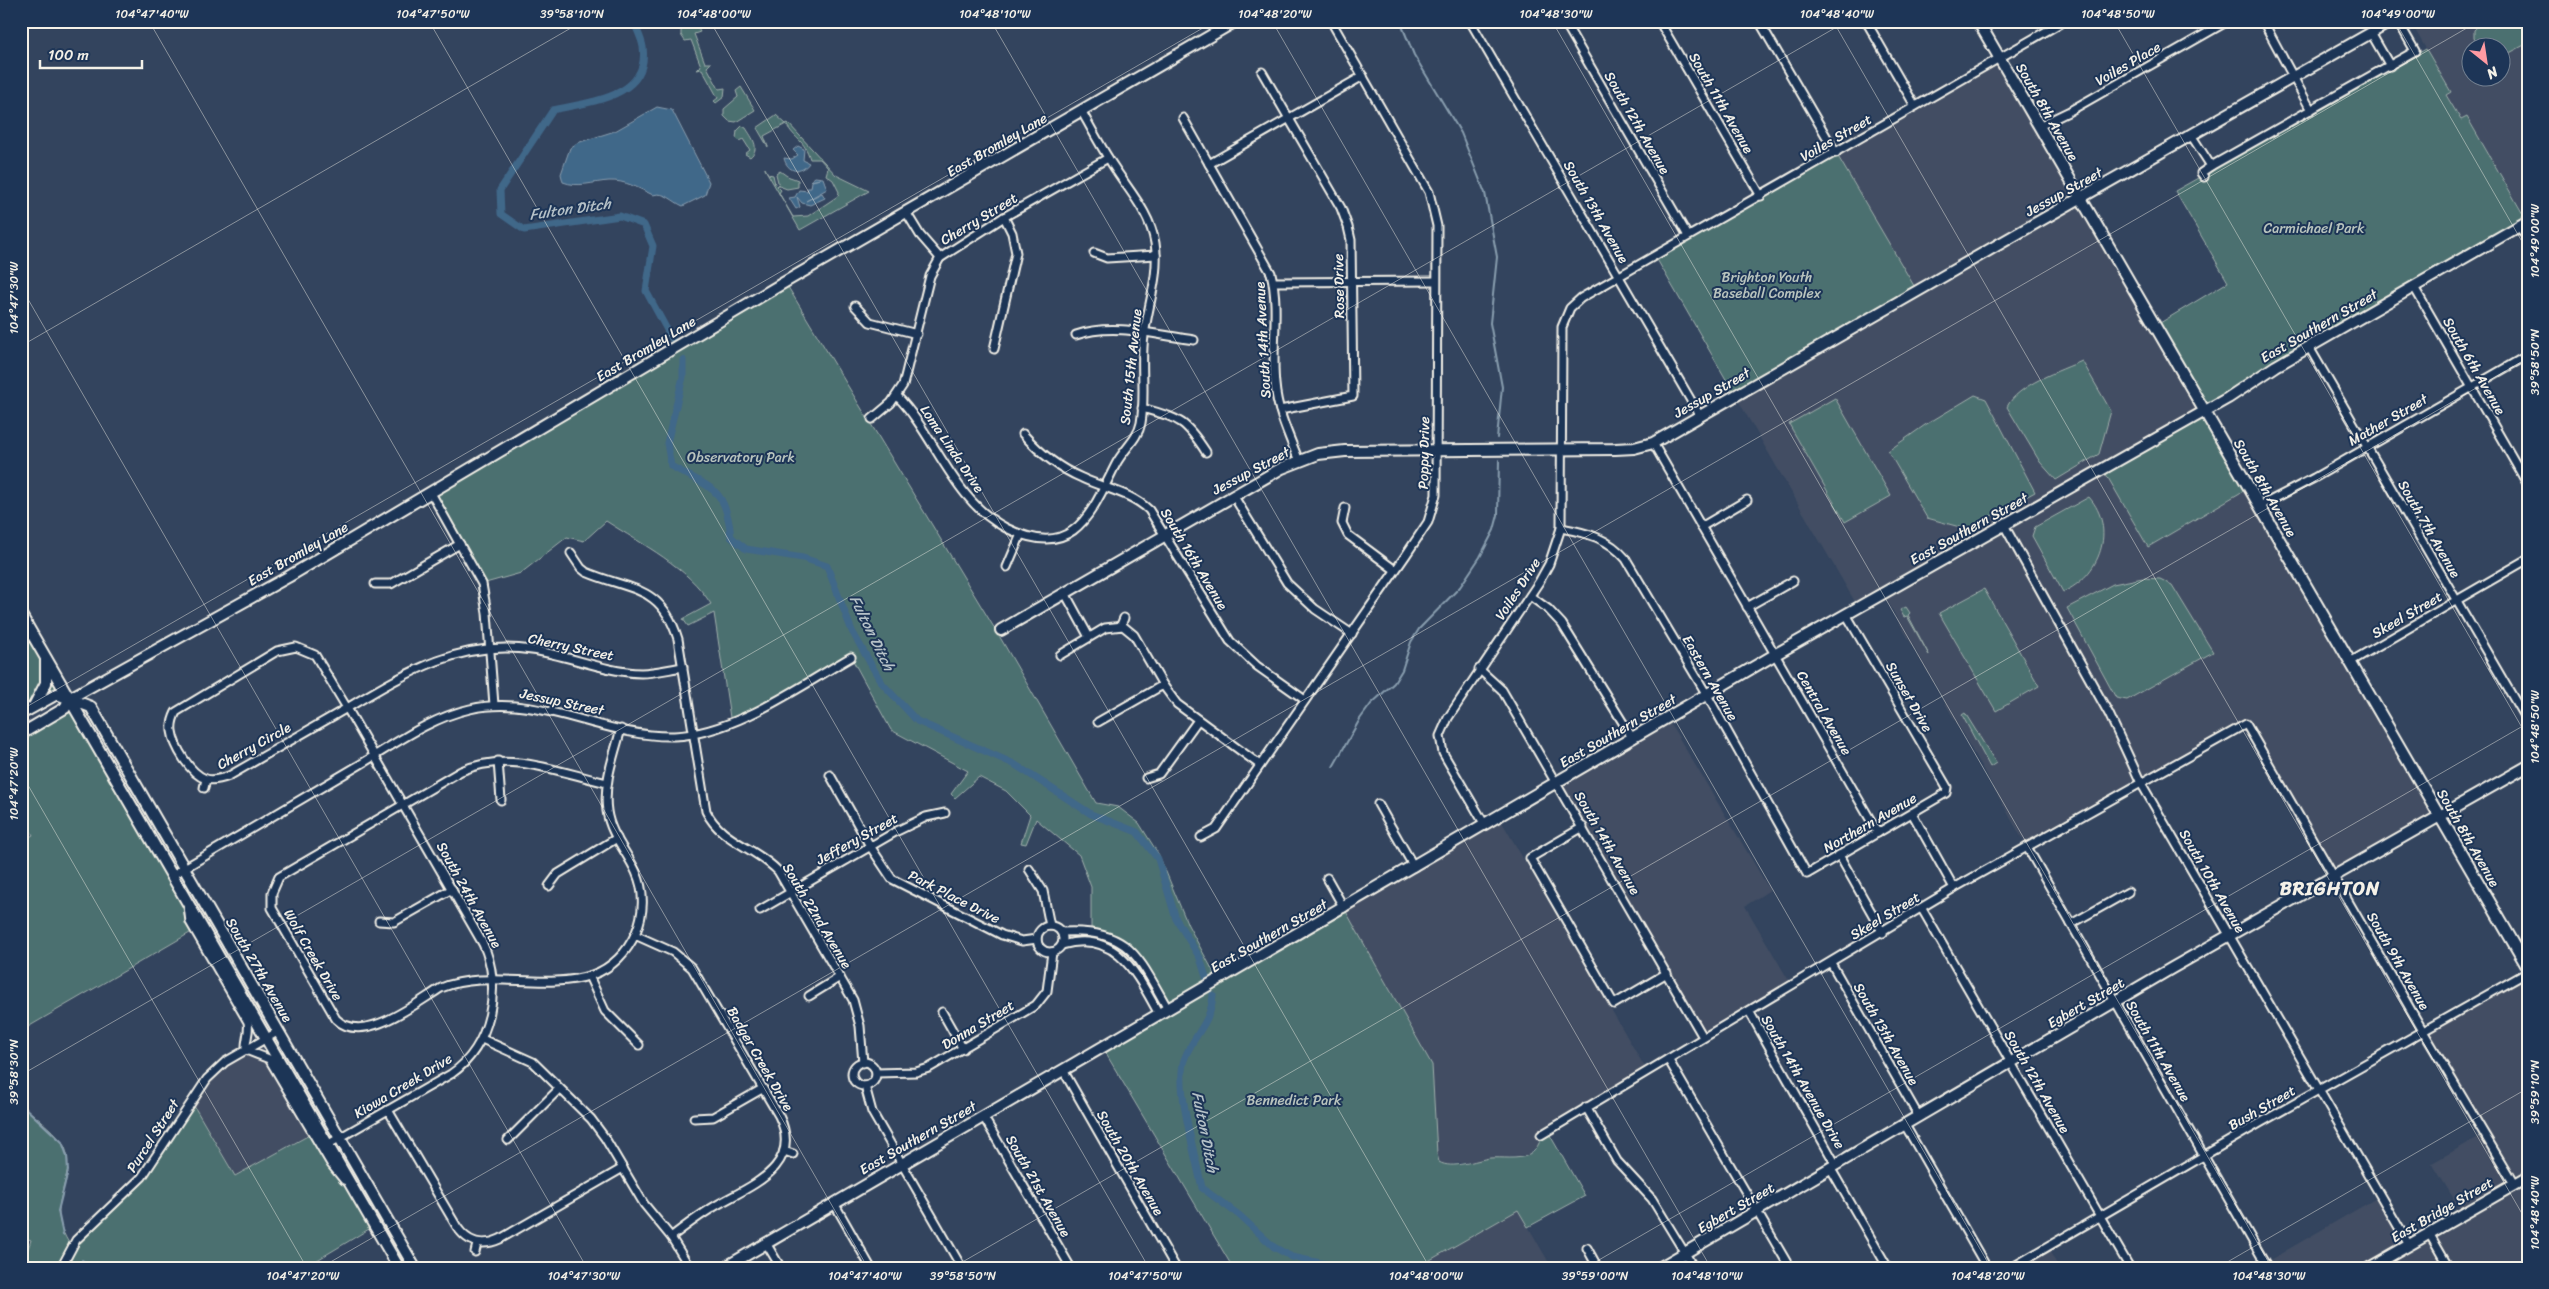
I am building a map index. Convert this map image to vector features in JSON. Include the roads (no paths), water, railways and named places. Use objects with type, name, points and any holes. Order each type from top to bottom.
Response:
[{"type":"street","name":"East Bromley Lane","points":[[21,734],[65,708],[70,698],[288,576],[431,493],[906,212],[1082,112],[1236,21]]},
{"type":"street","name":"Poppy Drive","points":[[1201,837],[1216,829],[1352,634],[1430,515],[1437,486],[1436,218],[1429,192],[1331,21]]},
{"type":"street","name":"South 13th Avenue","points":[[1470,21],[1700,416]]},
{"type":"street","name":"South 12th Avenue","points":[[1564,21],[1688,236]]},
{"type":"street","name":"South 11th Avenue","points":[[1659,21],[1761,196]]},
{"type":"street","points":[[1759,21],[1836,153]]},
{"type":"street","points":[[1866,21],[1915,106]]},
{"type":"street","name":"South 8th Avenue","points":[[1978,21],[2528,970]]},
{"type":"street","name":"Voiles Street","points":[[1619,276],[2064,21]]},
{"type":"street","name":"Voiles Place","points":[[2039,126],[2068,112],[2228,21]]},
{"type":"street","points":[[2264,21],[2293,78],[2314,110]]},
{"type":"street","name":"Jessup Street","points":[[1001,630],[1234,495],[1299,461],[1345,450],[1634,448],[1654,443],[2392,21]]},
{"type":"street","points":[[2204,177],[2201,173],[2211,166],[2314,110],[2415,51],[2398,21]]},
{"type":"street","points":[[2371,33],[2390,66]]},
{"type":"street","name":"Rose Drive","points":[[1262,72],[1346,220],[1351,240],[1353,396],[1280,410]]},
{"type":"street","points":[[1209,164],[1363,76]]},
{"type":"street","name":"South 15th Avenue","points":[[1082,112],[1108,158],[1147,217],[1154,238],[1156,255],[1155,279],[1145,333],[1141,423],[1117,463],[1106,486]]},
{"type":"street","name":"South 14th Avenue","points":[[1183,118],[1269,267],[1274,282],[1274,377],[1280,410],[1299,461]]},
{"type":"street","points":[[2191,135],[2211,166]]},
{"type":"street","name":"Cherry Street","points":[[872,419],[897,396],[908,370],[930,276],[940,258],[1004,217],[1108,158]]},
{"type":"street","points":[[906,212],[920,235],[940,258]]},
{"type":"street","points":[[994,349],[1016,253],[1012,233],[1004,217]]},
{"type":"street","points":[[2524,223],[2528,240]]},
{"type":"street","name":"East Southern Street","points":[[724,1268],[1485,826],[1776,654],[2205,411],[2309,347],[2524,223]]},
{"type":"street","points":[[1094,253],[1107,258],[1156,255]]},
{"type":"street","name":"Voiles Drive","points":[[1485,826],[1446,759],[1440,742],[1444,725],[1479,669],[1530,596],[1549,564],[1561,528],[1563,323],[1570,308],[1576,302],[1619,276]]},
{"type":"street","points":[[1274,282],[1436,281]]},
{"type":"street","name":"South 6th Avenue","points":[[2414,286],[2528,485]]},
{"type":"street","points":[[855,306],[870,322],[916,334]]},
{"type":"street","points":[[1076,335],[1088,330],[1108,329],[1194,340]]},
{"type":"street","name":"South 7th Avenue","points":[[2309,347],[2528,723]]},
{"type":"street","name":"Mather Street","points":[[2260,506],[2528,355]]},
{"type":"street","name":"Loma Linda Drive","points":[[897,396],[918,420],[970,499],[988,517],[1021,534],[1043,540],[1056,538],[1072,531],[1092,512],[1106,486]]},
{"type":"street","points":[[1142,408],[1180,419],[1194,433],[1206,452]]},
{"type":"street","name":"South 16th Avenue","points":[[1023,434],[1034,447],[1058,466],[1142,503],[1155,517],[1230,641],[1257,666],[1305,700]]},
{"type":"street","name":"Central Avenue","points":[[1654,443],[1878,833]]},
{"type":"street","points":[[431,493],[482,584],[490,649],[494,705]]},
{"type":"street","points":[[1234,495],[1287,583],[1315,609],[1352,634]]},
{"type":"street","points":[[1701,527],[1747,500]]},
{"type":"street","points":[[1345,508],[1342,523],[1348,535],[1395,570]]},
{"type":"street","name":"South 10th Avenue","points":[[2004,525],[2109,714],[2141,783],[2409,1245]]},
{"type":"street","name":"Eastern Avenue","points":[[1561,528],[1598,537],[1620,552],[1707,695],[1807,874]]},
{"type":"street","points":[[1007,568],[1021,534]]},
{"type":"street","points":[[375,584],[391,584],[460,544]]},
{"type":"street","points":[[571,553],[586,572],[635,587],[660,605],[676,632],[694,734]]},
{"type":"street","name":"Skeel Street","points":[[2350,662],[2528,559]]},
{"type":"street","points":[[1747,606],[1793,581]]},
{"type":"street","points":[[1065,593],[1089,636]]},
{"type":"street","points":[[1530,596],[1548,609],[1562,624],[1633,739]]},
{"type":"street","name":"Sunset Drive","points":[[1846,614],[1947,787],[1946,793]]},
{"type":"street","name":"South 27th Avenue","points":[[21,615],[399,1268]]},
{"type":"street","points":[[1121,625],[1124,618]]},
{"type":"street","points":[[1060,655],[1105,628],[1121,625],[1134,635],[1163,685],[1177,704],[1260,765]]},
{"type":"street","name":"Cherry Circle","points":[[297,644],[315,655],[346,708],[222,779],[206,779],[196,774],[188,764],[172,735],[169,719],[186,704],[276,651],[297,644]]},
{"type":"street","name":"Cherry Street","points":[[346,708],[422,665],[456,654],[490,649],[531,650],[636,672],[683,667]]},
{"type":"street","points":[[34,706],[46,683],[46,656]]},
{"type":"street","name":"Jessup Street","points":[[171,876],[445,716],[494,705],[523,706],[621,729],[657,735],[694,734],[720,729],[740,720],[850,657]]},
{"type":"street","name":"South 14th Avenue","points":[[1479,669],[1502,690],[1558,783],[1703,1037]]},
{"type":"street","points":[[1098,722],[1163,685]]},
{"type":"street","name":"East Bromley Lane","points":[[21,714],[57,694],[70,698]]},
{"type":"street","name":"South 27th Avenue","points":[[70,698],[91,707],[415,1268]]},
{"type":"street","name":"South 24th Avenue","points":[[346,708],[488,953],[493,980],[482,1039]]},
{"type":"street","points":[[1146,778],[1159,774],[1198,720]]},
{"type":"street","name":"Skeel Street","points":[[1541,1136],[1586,1107],[1832,963],[1954,888],[2246,724]]},
{"type":"street","name":"South 9th Avenue","points":[[2246,724],[2423,1031],[2514,1184]]},
{"type":"street","name":"Wolf Creek Drive","points":[[607,783],[524,762],[498,761],[483,763],[461,771],[279,877],[274,886],[270,902],[276,916],[333,1014],[340,1022],[352,1029],[369,1028],[448,985],[471,980],[556,981],[589,976],[604,970],[619,958],[635,935],[643,908],[642,892],[637,874],[617,838],[606,809],[607,783],[621,729]]},
{"type":"street","name":"South 22nd Avenue","points":[[694,734],[703,801],[711,821],[730,839],[749,848],[768,861],[778,871],[840,977],[857,1014],[863,1063]]},
{"type":"street","points":[[498,761],[501,800]]},
{"type":"street","name":"Egbert Street","points":[[1659,1268],[2116,1002],[2528,766]]},
{"type":"street","name":"Park Place Drive","points":[[830,775],[870,846],[892,879],[1002,936],[1022,941],[1037,939]]},
{"type":"street","points":[[204,788],[206,779]]},
{"type":"street","name":"Northern Avenue","points":[[1807,874],[1946,793]]},
{"type":"street","points":[[1378,804],[1414,867]]},
{"type":"street","name":"Jeffery Street","points":[[760,910],[912,823],[944,813]]},
{"type":"street","points":[[1912,813],[1954,888]]},
{"type":"street","points":[[1583,827],[1530,858],[1614,1004],[1667,973]]},
{"type":"street","points":[[549,886],[558,874],[617,838]]},
{"type":"street","name":"South 11th Avenue","points":[[2027,847],[2268,1268]]},
{"type":"street","points":[[1840,855],[1882,932]]},
{"type":"street","points":[[1029,869],[1043,891],[1050,926]]},
{"type":"street","points":[[1327,878],[1344,908]]},
{"type":"street","points":[[379,920],[394,922],[452,890]]},
{"type":"street","points":[[2071,924],[2128,892]]},
{"type":"street","points":[[187,904],[190,922],[248,1022],[250,1029],[245,1043],[246,1050],[270,1058],[331,1164],[356,1195]]},
{"type":"street","name":"South 12th Avenue","points":[[1922,909],[2130,1268]]},
{"type":"street","points":[[1050,926],[1056,927],[1062,932],[1087,931],[1102,933],[1123,944],[1142,964],[1163,1012],[1133,969],[1112,950],[1088,942],[1062,945],[1052,952],[1040,948],[1037,939],[1040,931],[1050,926]]},
{"type":"street","points":[[1062,932],[1062,945]]},
{"type":"street","name":"Badger Creek Drive","points":[[635,935],[673,952],[692,968],[782,1123],[785,1137],[784,1151]]},
{"type":"street","name":"Donna Street","points":[[876,1073],[916,1072],[929,1068],[1036,1005],[1047,991],[1052,952]]},
{"type":"street","name":"South 13th Avenue","points":[[1832,963],[1919,1117]]},
{"type":"street","name":"Bush Street","points":[[2011,1268],[2528,970]]},
{"type":"street","points":[[589,976],[605,1011],[639,1045]]},
{"type":"street","points":[[809,996],[840,977]]},
{"type":"street","points":[[942,1012],[963,1049]]},
{"type":"street","name":"South 14th Avenue Drive","points":[[1749,1012],[1888,1268]]},
{"type":"street","name":"Purcel Street","points":[[61,1268],[76,1240],[142,1177],[207,1079],[225,1062],[279,1031]]},
{"type":"street","points":[[482,1039],[525,1058],[597,1126],[644,1204],[671,1237],[690,1268]]},
{"type":"street","name":"Kiowa Creek Drive","points":[[327,1145],[458,1069],[468,1060],[482,1039]]},
{"type":"street","points":[[1668,1059],[1790,1268]]},
{"type":"street","points":[[863,1063],[871,1064],[876,1073],[874,1081],[865,1086],[856,1082],[853,1075],[855,1068],[863,1063]]},
{"type":"street","name":"South 20th Avenue","points":[[1063,1070],[1176,1268]]},
{"type":"street","points":[[865,1086],[872,1112],[962,1268]]},
{"type":"street","points":[[694,1118],[713,1117],[762,1088]]},
{"type":"street","points":[[508,1140],[559,1089]]},
{"type":"street","points":[[1586,1107],[1617,1160],[1652,1199],[1694,1268]]},
{"type":"street","points":[[388,1110],[457,1227],[467,1239],[477,1244],[500,1239],[623,1168]]},
{"type":"street","name":"South 21st Avenue","points":[[983,1116],[1071,1268]]},
{"type":"street","points":[[1905,1125],[1987,1268]]},
{"type":"street","points":[[671,1237],[710,1209],[766,1177],[778,1165],[784,1151],[793,1154]]},
{"type":"street","name":"East Bridge Street","points":[[2369,1268],[2528,1177]]},
{"type":"street","points":[[834,1203],[871,1268]]},
{"type":"street","points":[[2429,1233],[2449,1268]]},
{"type":"street","points":[[766,1242],[781,1268]]},
{"type":"street","points":[[475,1252],[477,1244]]},
{"type":"street","points":[[1587,1248],[1598,1268]]},
{"type":"water","points":[[657,107],[672,110],[709,182],[705,195],[683,206],[661,194],[653,195],[621,182],[609,181],[580,185],[563,182],[561,174],[570,148],[577,143],[615,131]]},
{"type":"water","points":[[798,146],[804,149],[803,160],[809,163],[802,169],[795,170],[788,166],[784,158],[792,159],[798,155],[793,150]]},
{"type":"water","points":[[815,177],[823,178],[827,189],[806,201],[822,193],[825,198],[810,205],[802,203],[797,197],[800,207],[796,209],[789,198],[795,197],[799,190],[808,191],[807,188],[811,188],[812,181],[820,179],[810,181]]},
{"type":"waterway","name":"Fulton Ditch","points":[[637,21],[635,25],[643,47],[643,64],[637,77],[627,87],[614,95],[553,110],[500,190],[501,214],[524,230],[620,216],[644,225],[653,246],[646,291],[672,339]]},
{"type":"waterway","points":[[1400,21],[1414,55],[1461,133],[1485,193],[1497,257],[1490,323],[1502,387],[1497,438]]},
{"type":"waterway","name":"Fulton Ditch","points":[[683,360],[683,377],[667,443],[671,466],[707,485],[721,499],[729,521],[731,537],[746,549],[803,558],[827,566],[852,631],[881,682],[917,721],[1014,764],[1091,814],[1137,832],[1158,859],[1176,919],[1200,958],[1206,977]]},
{"type":"waterway","points":[[1333,767],[1360,719],[1371,704],[1394,683],[1402,670],[1411,642],[1419,629],[1460,587],[1480,557],[1494,530],[1498,515],[1499,460]]},
{"type":"waterway","name":"Fulton Ditch","points":[[1213,995],[1209,1014],[1188,1051],[1182,1072],[1184,1104],[1202,1188],[1239,1215],[1274,1247],[1292,1257],[1325,1264],[1330,1268]]},
{"type":"waterway","points":[[21,1104],[62,1142],[67,1156],[68,1171],[58,1211],[63,1235]]},
{"type":"waterway","points":[[82,1260],[95,1268]]},
{"type":"district","name":"BRIGHTON","points":[[2330,888]]},
{"type":"park label","name":"Carmichael Park","points":[[2314,228]]},
{"type":"park label","name":"Brighton Youth Baseball Complex","points":[[1767,286]]},
{"type":"park label","name":"Observatory Park","points":[[741,457]]},
{"type":"park label","name":"Bennedict Park","points":[[1294,1100]]}]
